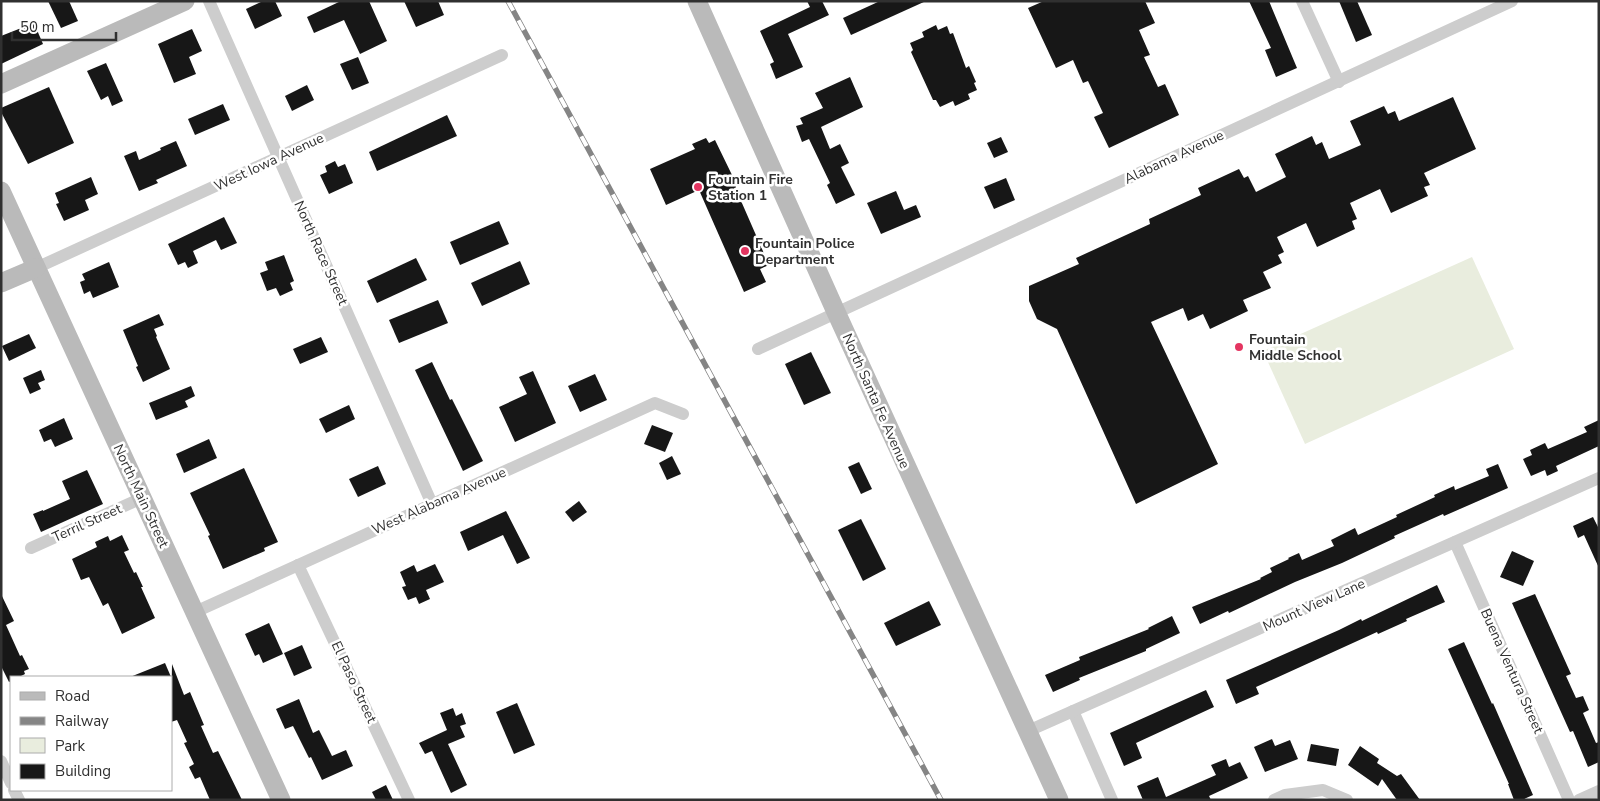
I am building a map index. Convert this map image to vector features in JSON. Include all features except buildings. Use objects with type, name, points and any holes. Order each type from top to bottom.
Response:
[{"type":"main road","points":[[1,84],[185,1]]},
{"type":"main road","name":"North Santa Fe Avenue","points":[[697,1],[836,312],[1059,800]]},
{"type":"main road","name":"North Main Street","points":[[1,191],[281,800]]},
{"type":"main road","points":[[1,283],[36,268]]},
{"type":"street","name":"North Race Street","points":[[209,1],[432,504]]},
{"type":"street","points":[[1302,1],[1339,82]]},
{"type":"street","name":"Alabama Avenue","points":[[758,349],[1339,82],[1485,7],[1512,1]]},
{"type":"street","name":"West Iowa Avenue","points":[[36,268],[502,55]]},
{"type":"street","name":"West Alabama Avenue","points":[[195,612],[655,403],[684,414]]},
{"type":"street","name":"Mount View Lane","points":[[1028,731],[1599,478]]},
{"type":"street","name":"Terril Street","points":[[31,548],[142,498]]},
{"type":"street","name":"Buena Ventura Street","points":[[1455,542],[1569,800]]},
{"type":"street","name":"El Paso Street","points":[[298,565],[409,800]]},
{"type":"street","points":[[1073,711],[1112,800]]},
{"type":"street","points":[[1,761],[10,781]]},
{"type":"street","points":[[1274,800],[1285,795],[1323,790],[1347,800]]},
{"type":"street","points":[[1578,800],[1599,790]]},
{"type":"green space","points":[[1472,257],[1514,349],[1305,444],[1263,351]]},
{"type":"railway","points":[[508,1],[941,800]]},
{"type":"place","name":"Fountain Fire Station 1","points":[[698,187]]},
{"type":"place","name":"Fountain Police Department","points":[[745,251]]},
{"type":"place","name":"Fountain Middle School","points":[[1239,347]]}]
